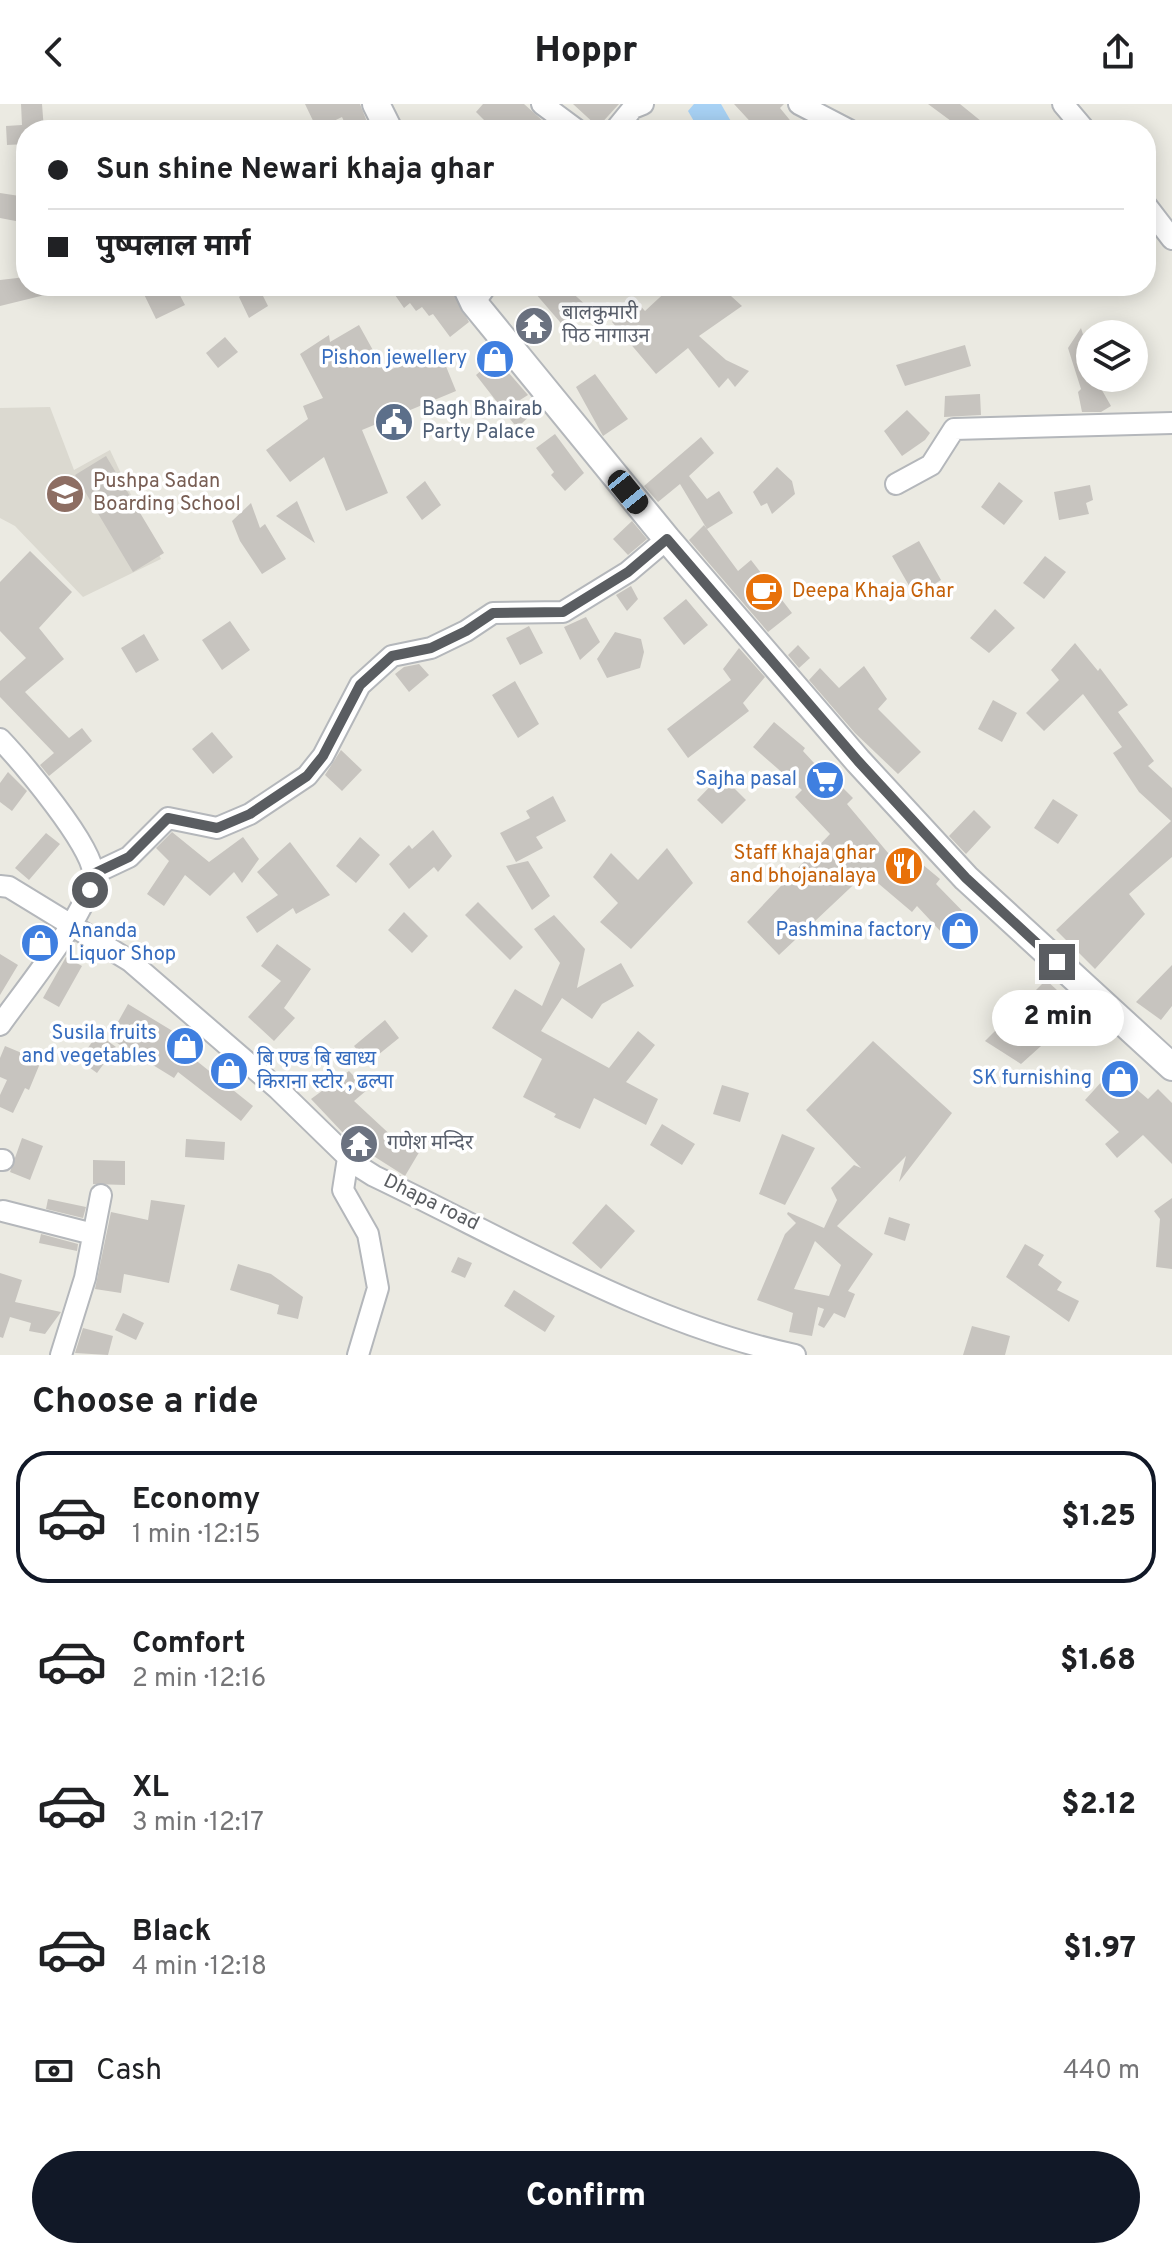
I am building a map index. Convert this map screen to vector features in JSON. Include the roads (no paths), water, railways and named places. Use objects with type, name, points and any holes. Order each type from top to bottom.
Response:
[{"type":"street","points":[[542,104],[564,120]]},
{"type":"street","points":[[623,120],[633,108],[643,104]]},
{"type":"street","points":[[799,104],[830,120]]},
{"type":"street","points":[[1063,104],[1077,120]]},
{"type":"street","points":[[1156,218],[1172,239]]},
{"type":"street","points":[[478,296],[667,539],[858,761],[966,878],[1172,1067]]},
{"type":"street","points":[[896,484],[931,465],[954,429],[1172,423]]},
{"type":"street","points":[[93,874],[129,857],[168,818],[217,828],[284,795],[307,776],[323,756],[360,685],[392,656],[431,648],[466,631],[493,613],[563,612],[628,572],[667,539]]},
{"type":"street","points":[[0,739],[28,769],[61,815],[85,853],[93,874],[90,890],[70,925],[0,1025]]},
{"type":"street","name":"Dhapa road","points":[[0,886],[9,887],[130,961],[278,1089],[348,1158],[374,1176],[598,1287],[652,1309],[795,1355]]},
{"type":"street","points":[[348,1158],[343,1190],[368,1234],[378,1288],[358,1355]]},
{"type":"street","points":[[61,1355],[85,1278],[101,1195]]},
{"type":"street","points":[[3,1211],[93,1234]]},
{"type":"water","points":[[694,104],[721,104],[730,120],[693,120],[688,111]]},
{"type":"place","name":"बालकुमारी पिठ नागाउन","points":[[534,326]]},
{"type":"place","name":"Pishon jewellery","points":[[495,359]]},
{"type":"place","name":"Bagh Bhairab Party Palace","points":[[394,422]]},
{"type":"place","name":"Pushpa Sadan Boarding School","points":[[65,494]]},
{"type":"place","name":"Deepa Khaja Ghar","points":[[764,592]]},
{"type":"place","name":"Sajha pasal","points":[[825,780]]},
{"type":"place","name":"Staff khaja ghar and bhojanalaya","points":[[904,866]]},
{"type":"place","name":"Pashmina factory","points":[[960,931]]},
{"type":"place","name":"Ananda Liquor Shop","points":[[40,943]]},
{"type":"place","name":"Susila fruits and vegetables","points":[[185,1046]]},
{"type":"place","name":"बि एण्ड बि खाध्य किराना स्टोर , ढल्पा","points":[[229,1071]]},
{"type":"place","name":"SK furnishing","points":[[1120,1079]]},
{"type":"place","name":"गणेश मन्दिर","points":[[359,1144]]}]
